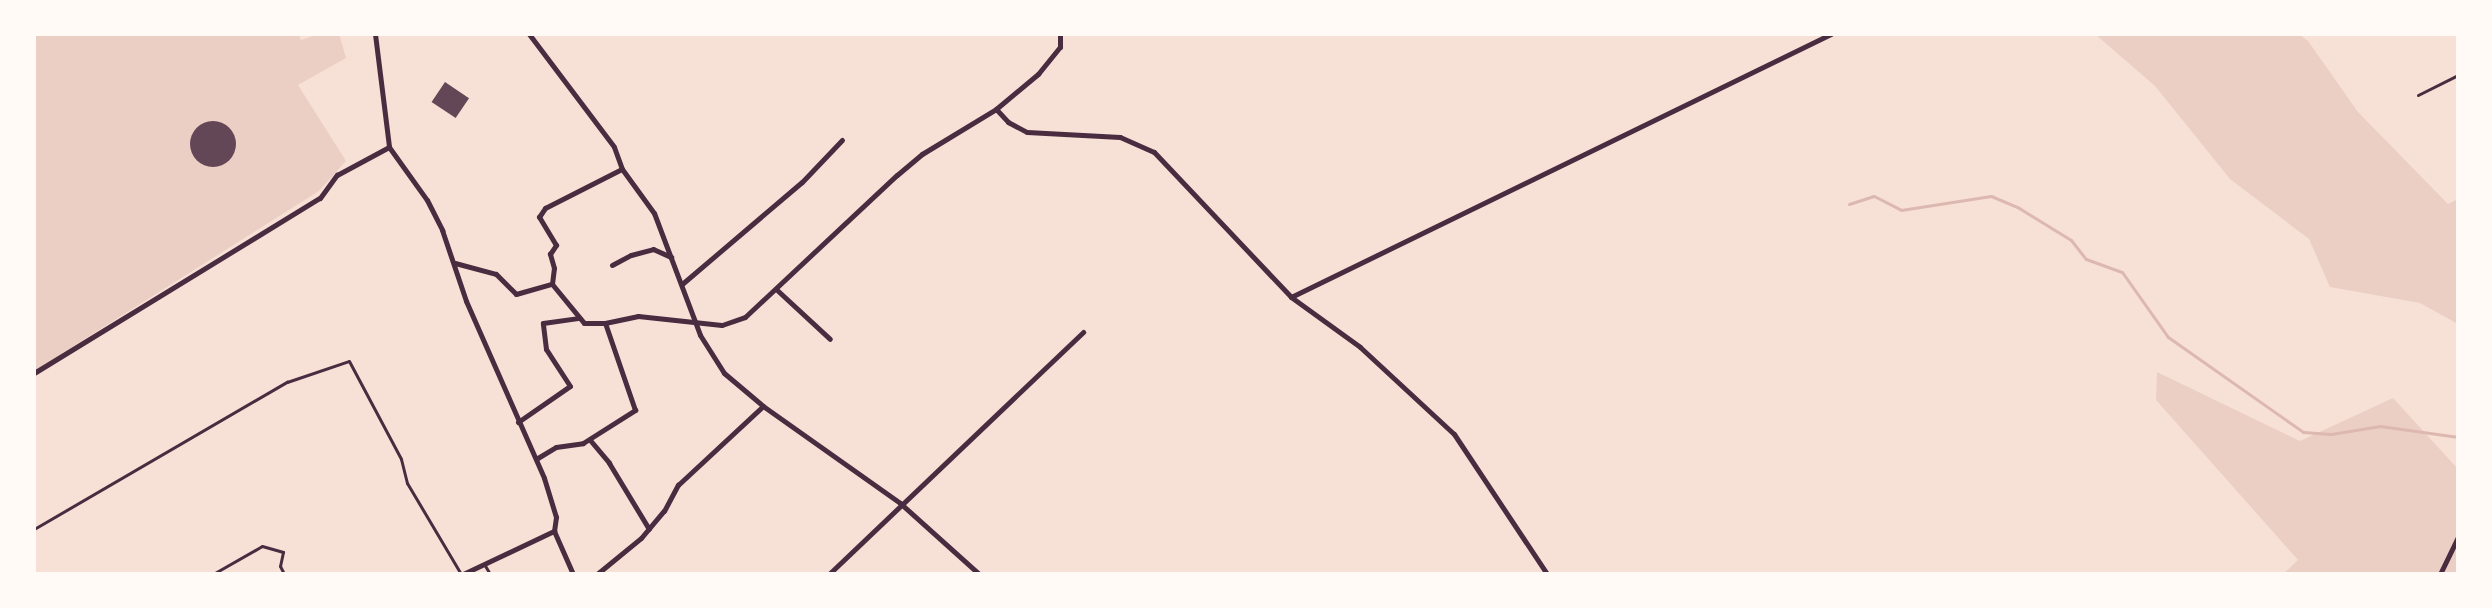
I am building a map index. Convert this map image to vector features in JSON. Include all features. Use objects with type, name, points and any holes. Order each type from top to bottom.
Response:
[{"type":"street","points":[[375,34],[389,147],[427,200],[455,263],[466,301],[536,459],[556,517],[554,531],[573,574]]},
{"type":"street","points":[[529,34],[614,147],[622,169],[654,213],[700,335],[724,373],[763,406],[900,503],[979,574]]},
{"type":"street","points":[[455,263],[496,274],[516,294],[552,284],[561,290],[584,323],[605,323],[638,316],[722,325],[745,317],[777,290],[834,231],[922,154],[996,109],[1038,74],[1060,47],[1060,34]]},
{"type":"street","points":[[1291,297],[1831,34]]},
{"type":"street","points":[[996,109],[1008,122],[1027,132],[1120,137],[1154,152],[1291,297],[1360,347],[1454,434],[1547,574]]},
{"type":"street","points":[[682,284],[802,182],[842,140]]},
{"type":"street","points":[[34,373],[320,198],[337,175],[389,147]]},
{"type":"street","points":[[552,284],[554,268],[550,254],[556,245],[539,217],[545,208],[622,169]]},
{"type":"street","points":[[612,265],[631,255],[653,249],[672,258]]},
{"type":"street","points":[[777,290],[830,339]]},
{"type":"street","points":[[518,422],[570,386],[546,349],[543,323],[579,318]]},
{"type":"street","points":[[536,459],[556,447],[590,440],[635,410],[605,323]]},
{"type":"street","points":[[829,574],[900,503],[1083,332]]},
{"type":"street","points":[[597,574],[649,529],[678,485],[763,406]]},
{"type":"street","points":[[590,440],[609,463],[649,529]]},
{"type":"street","points":[[462,574],[554,531]]},
{"type":"street","points":[[2440,574],[2458,537]]},
{"type":"lane","points":[[2418,95],[2458,75]]},
{"type":"lane","points":[[34,529],[287,382],[349,361],[401,459],[407,483],[462,574]]},
{"type":"lane","points":[[217,573],[262,546],[283,552],[280,566],[284,574]]},
{"type":"lane","points":[[484,564],[490,574]]},
{"type":"shaded area","points":[[34,34],[299,34],[301,40],[318,34],[339,34],[346,58],[298,85],[346,161],[319,191],[34,371]]},
{"type":"shaded area","points":[[2095,34],[2299,34],[2308,41],[2358,112],[2448,204],[2458,199],[2458,324],[2420,303],[2330,287],[2309,239],[2230,179],[2155,86]]},
{"type":"shaded area","points":[[2157,372],[2300,441],[2393,398],[2458,469],[2458,574],[2283,574],[2298,560],[2156,400]]},
{"type":"building","points":[[445,82],[469,98],[456,118],[432,102]]},
{"type":"building","points":[[213,121],[230,127],[236,144],[230,161],[213,167],[196,161],[190,144],[196,127]]},
{"type":"waterway","points":[[1849,204],[1874,196],[1901,210],[1991,196],[2019,208],[2071,240],[2086,259],[2122,272],[2168,337],[2303,432],[2331,434],[2380,426],[2458,437]]}]
